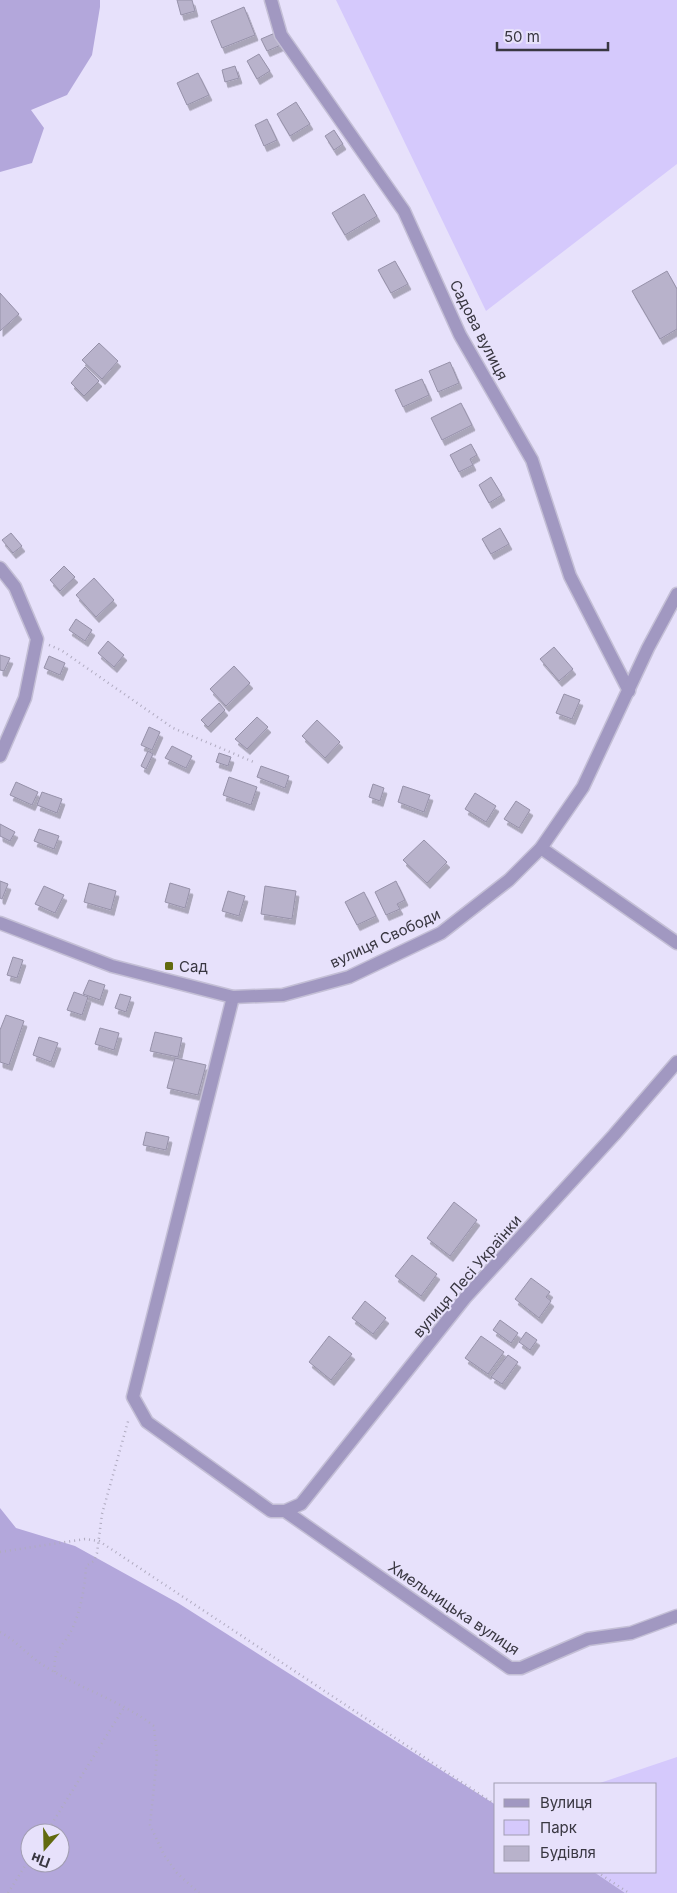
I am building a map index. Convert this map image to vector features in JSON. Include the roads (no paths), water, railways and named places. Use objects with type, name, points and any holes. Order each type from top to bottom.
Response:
[{"type":"street","name":"Садова вулиця","points":[[271,0],[281,35],[404,211],[460,335],[532,460],[570,576],[628,690]]},
{"type":"street","points":[[0,568],[15,587],[37,639],[25,698],[0,756]]},
{"type":"street","name":"вулиця Свободи","points":[[0,923],[112,966],[233,997],[284,995],[349,977],[441,932],[510,880],[541,848],[583,787],[648,648],[677,594]]},
{"type":"street","points":[[541,848],[677,943]]},
{"type":"street","name":"Хмельницька вулиця","points":[[233,997],[133,1396],[147,1422],[271,1510],[284,1511],[510,1668],[521,1668],[588,1639],[631,1633],[677,1616]]},
{"type":"street","name":"вулиця Лесі Українки","points":[[284,1511],[300,1504],[465,1298],[614,1135],[677,1062]]},
{"type":"place","name":"Сад","points":[[169,966]]}]
